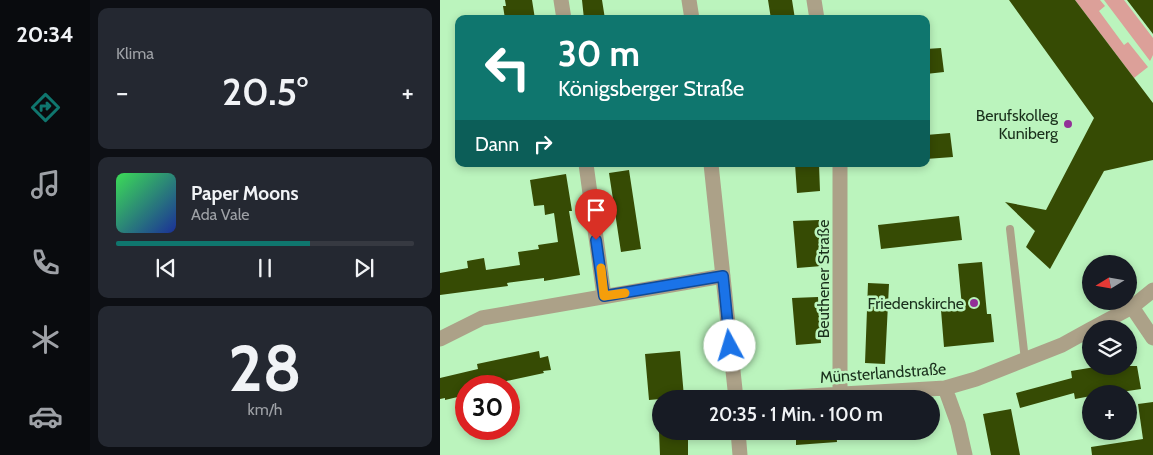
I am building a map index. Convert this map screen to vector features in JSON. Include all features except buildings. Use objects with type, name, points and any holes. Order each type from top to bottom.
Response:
[{"type":"street","points":[[561,0],[563,15]]},
{"type":"street","points":[[689,0],[691,15]]},
{"type":"street","points":[[814,0],[816,15]]},
{"type":"street","points":[[586,167],[604,296]]},
{"type":"street","points":[[711,167],[735,390]]},
{"type":"street","name":"Beuthener Straße","points":[[840,167],[840,390]]},
{"type":"street","points":[[440,339],[482,318],[723,276]]},
{"type":"street","name":"Münsterlandstraße","points":[[1138,302],[1153,290]]},
{"type":"street","name":"Münsterlandstraße","points":[[1108,320],[1126,310]]},
{"type":"street","points":[[1134,310],[1153,338]]},
{"type":"street","name":"Münsterlandstraße","points":[[910,390],[945,388],[976,379],[1062,345],[1082,334]]},
{"type":"street","points":[[945,388],[958,424],[965,455]]},
{"type":"street","points":[[739,440],[740,455]]},
{"type":"lane","points":[[1010,229],[1025,360]]},
{"type":"shaded area","points":[[1075,0],[1100,0],[1105,6],[1099,11],[1124,45],[1128,42],[1148,67],[1134,78]]},
{"type":"shaded area","points":[[1104,0],[1124,0],[1153,38],[1153,55],[1150,61]]},
{"type":"slow traffic","points":[[601,268],[604,296],[625,293]]},
{"type":"place","name":"Berufskolleg Kuniberg","points":[[1068,124]]},
{"type":"place","name":"Friedenskirche","points":[[974,303]]},
{"type":"route","points":[[596,240],[604,296],[723,276],[730,346]]}]
